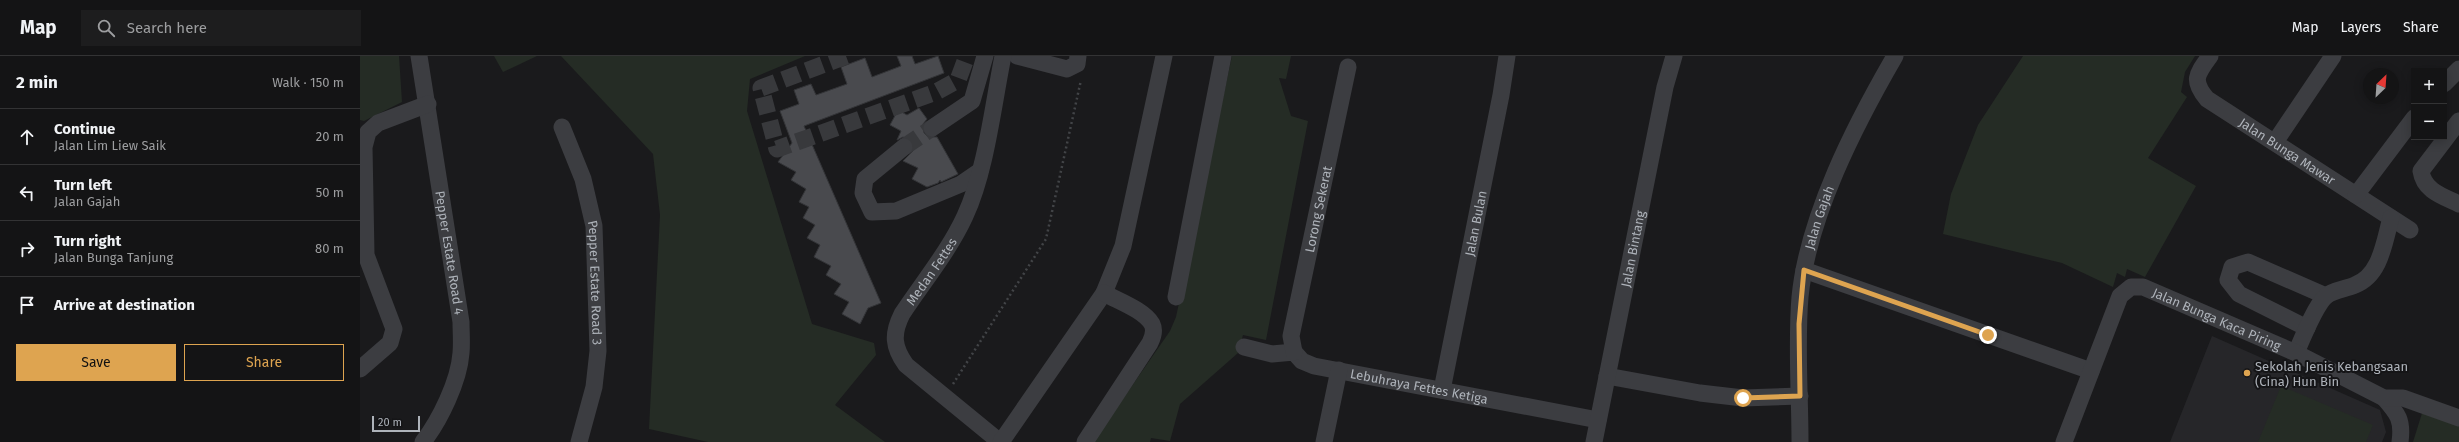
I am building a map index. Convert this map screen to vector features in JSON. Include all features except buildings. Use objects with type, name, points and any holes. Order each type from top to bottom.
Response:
[{"type":"street","name":"Pepper Estate Road 4","points":[[420,56],[461,322],[461,354],[450,392],[437,424],[423,442]]},
{"type":"street","points":[[932,128],[972,101],[985,56]]},
{"type":"street","name":"Medan Fettes","points":[[1003,56],[980,171],[965,217],[902,314],[896,327],[894,340],[897,353],[906,365],[1001,442],[1104,293],[1123,246],[1164,56]]},
{"type":"street","points":[[1022,56],[1067,69],[1077,64],[1078,56]]},
{"type":"street","points":[[1176,297],[1223,56]]},
{"type":"street","name":"Jalan Bulan","points":[[1442,390],[1501,95],[1507,56]]},
{"type":"street","name":"Jalan Bintang","points":[[1594,442],[1665,87],[1674,56]]},
{"type":"street","name":"Jalan Gajah","points":[[1800,442],[1799,324],[1804,270],[1824,204],[1843,154],[1895,56]]},
{"type":"street","name":"Jalan Bunga Mawar","points":[[2210,56],[2196,78],[2197,86],[2207,99],[2410,230]]},
{"type":"street","points":[[2275,142],[2333,56]]},
{"type":"street","name":"Lorong Sekerat","points":[[1294,352],[1291,336],[1348,67]]},
{"type":"street","points":[[2447,81],[2459,69]]},
{"type":"street","points":[[360,369],[390,343],[394,328],[363,254],[364,146],[368,132],[378,123],[428,104]]},
{"type":"street","points":[[2459,121],[2421,171],[2422,181],[2432,191],[2459,204]]},
{"type":"street","points":[[2356,195],[2411,122]]},
{"type":"street","name":"Pepper Estate Road 3","points":[[562,127],[583,179],[594,226],[598,351],[594,387],[580,442]]},
{"type":"street","points":[[904,147],[865,179],[862,193],[872,212],[896,211],[961,184],[980,171]]},
{"type":"street","points":[[2296,353],[2307,328],[2326,296],[2356,285],[2368,277],[2377,265],[2391,218]]},
{"type":"street","points":[[2307,328],[2239,294],[2228,280],[2232,266],[2248,262],[2326,296]]},
{"type":"street","points":[[1804,270],[2091,371]]},
{"type":"street","name":"Jalan Bunga Kaca Piring","points":[[2064,442],[2120,296],[2131,287],[2144,287],[2296,353],[2384,398],[2403,398],[2459,418]]},
{"type":"street","points":[[1085,442],[1150,343],[1154,330],[1152,323],[1143,315],[1104,293]]},
{"type":"street","points":[[1244,347],[1272,354],[1294,352]]},
{"type":"street","name":"Lebuhraya Fettes Ketiga","points":[[1294,352],[1302,361],[1314,366],[1598,420]]},
{"type":"street","points":[[1324,442],[1339,370]]},
{"type":"street","points":[[1607,376],[1700,393],[1743,398],[1800,396]]},
{"type":"street","points":[[2384,398],[2396,412],[2402,426],[2400,442]]},
{"type":"path","points":[[957,378],[1046,239],[1081,79]]},
{"type":"shaded area","points":[[360,56],[399,56],[402,102],[364,121],[360,120]]},
{"type":"shaded area","points":[[494,56],[537,56],[503,72]]},
{"type":"shaded area","points":[[561,56],[805,56],[750,79],[747,111],[812,324],[874,343],[876,355],[835,405],[885,442],[708,442],[649,429],[660,215],[653,154]]},
{"type":"shaded area","points":[[1232,56],[1291,56],[1286,79],[1279,78],[1291,116],[1308,121],[1266,340],[1243,335],[1238,353],[1180,404],[1170,441],[1151,438],[1150,442],[1093,442],[1170,331],[1176,317]]},
{"type":"shaded area","points":[[2023,56],[2195,56],[2185,72],[2181,92],[2187,97],[2148,158],[2196,186],[2145,277],[2127,269],[2125,277],[2117,273],[2113,287],[2062,263],[1943,234],[1951,194],[1978,125]]},
{"type":"shaded area","name":"Sekolah Jenis Kebangsaan (Cina) Hun Bin","points":[[2212,336],[2380,410],[2386,432],[2382,442],[2170,442]]},
{"type":"shaded area","points":[[2281,386],[2373,425],[2366,442],[2258,442]]},
{"type":"shaded area","points":[[2423,410],[2459,424],[2459,442],[2413,442]]},
{"type":"tunnel","points":[[846,56],[761,88],[777,149],[936,92],[958,80],[967,56]]},
{"type":"tunnel","points":[[904,147],[932,128]]},
{"type":"place","name":"Sekolah Jenis Kebangsaan (Cina) Hun Bin","points":[[2247,373]]},
{"type":"route","points":[[1743,398],[1800,396],[1799,324],[1800,297],[1804,270],[1930,316],[1988,335]]}]
